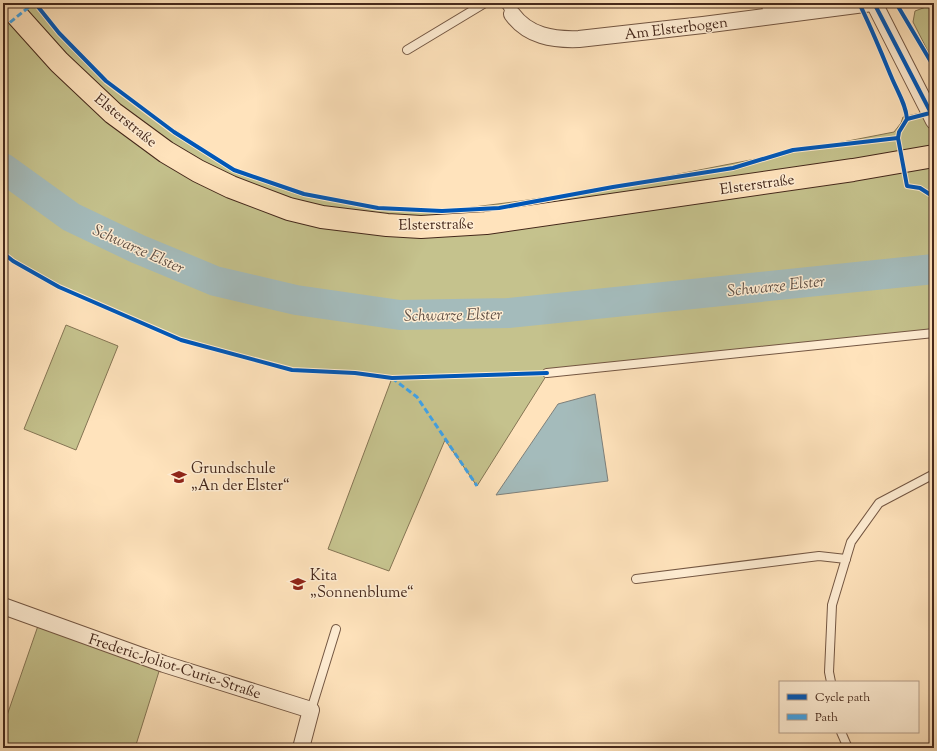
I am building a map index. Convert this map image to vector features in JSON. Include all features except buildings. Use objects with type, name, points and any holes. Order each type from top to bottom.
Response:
[{"type":"main road","name":"Elsterstraße","points":[[6,3],[59,62],[113,113],[166,152],[198,171],[231,187],[289,209],[322,217],[388,225],[421,227],[486,223],[853,170],[934,156]]},
{"type":"street","name":"Am Elsterbogen","points":[[508,8],[519,24],[526,28],[544,36],[565,39],[600,37],[703,25],[768,9],[873,3]]},
{"type":"street","points":[[873,3],[934,121]]},
{"type":"street","name":"Frederic-Joliot-Curie-Straße","points":[[3,606],[164,664],[311,710]]},
{"type":"street","points":[[301,748],[311,710]]},
{"type":"lane","points":[[408,50],[485,3]]},
{"type":"lane","points":[[548,373],[934,333]]},
{"type":"lane","points":[[831,681],[829,672],[832,605],[851,542],[879,503],[934,474]]},
{"type":"lane","points":[[636,579],[818,556],[846,559]]},
{"type":"lane","points":[[311,710],[336,629]]},
{"type":"lane","points":[[841,733],[848,748]]},
{"type":"shaded area","points":[[3,3],[58,62],[197,171],[387,226],[934,158],[934,333],[548,373],[477,486],[445,440],[389,571],[328,549],[392,378],[355,373],[292,370],[181,339],[59,286],[13,261],[3,253]]},
{"type":"shaded area","points":[[7,3],[37,3],[60,32],[107,80],[175,130],[235,169],[304,193],[378,208],[442,211],[612,187],[894,132],[901,123],[903,117],[929,111],[934,123],[934,155],[486,223],[323,216],[167,151]]},
{"type":"shaded area","points":[[934,4],[934,63],[913,22],[915,11]]},
{"type":"shaded area","points":[[66,325],[118,346],[76,450],[24,429]]},
{"type":"shaded area","points":[[40,620],[161,665],[135,748],[3,748],[3,727]]},
{"type":"water","points":[[595,394],[608,481],[496,495],[558,404]]},
{"type":"waterway","name":"Schwarze Elster","points":[[3,168],[71,217],[138,249],[215,281],[296,300],[400,315],[508,313],[934,269]]},
{"type":"marked path","points":[[3,28],[32,3]]},
{"type":"marked path","points":[[392,378],[417,397],[477,486]]},
{"type":"cycle path","points":[[35,3],[59,33],[106,81],[174,132],[234,170],[304,194],[378,208],[442,211],[499,208],[613,187],[733,168],[793,150],[898,138]]},
{"type":"cycle path","points":[[859,3],[903,103],[907,119]]},
{"type":"cycle path","points":[[874,3],[931,113]]},
{"type":"cycle path","points":[[896,3],[934,67]]},
{"type":"cycle path","points":[[934,112],[907,119],[899,132],[898,138],[907,186],[920,188],[934,197]]},
{"type":"cycle path","points":[[3,253],[13,261],[59,287],[181,340],[292,370],[355,373],[392,378],[547,373]]},
{"type":"place","name":"Grundschule „An der Elster“","points":[[179,477]]},
{"type":"place","name":"Kita „Sonnenblume“","points":[[298,584]]}]
